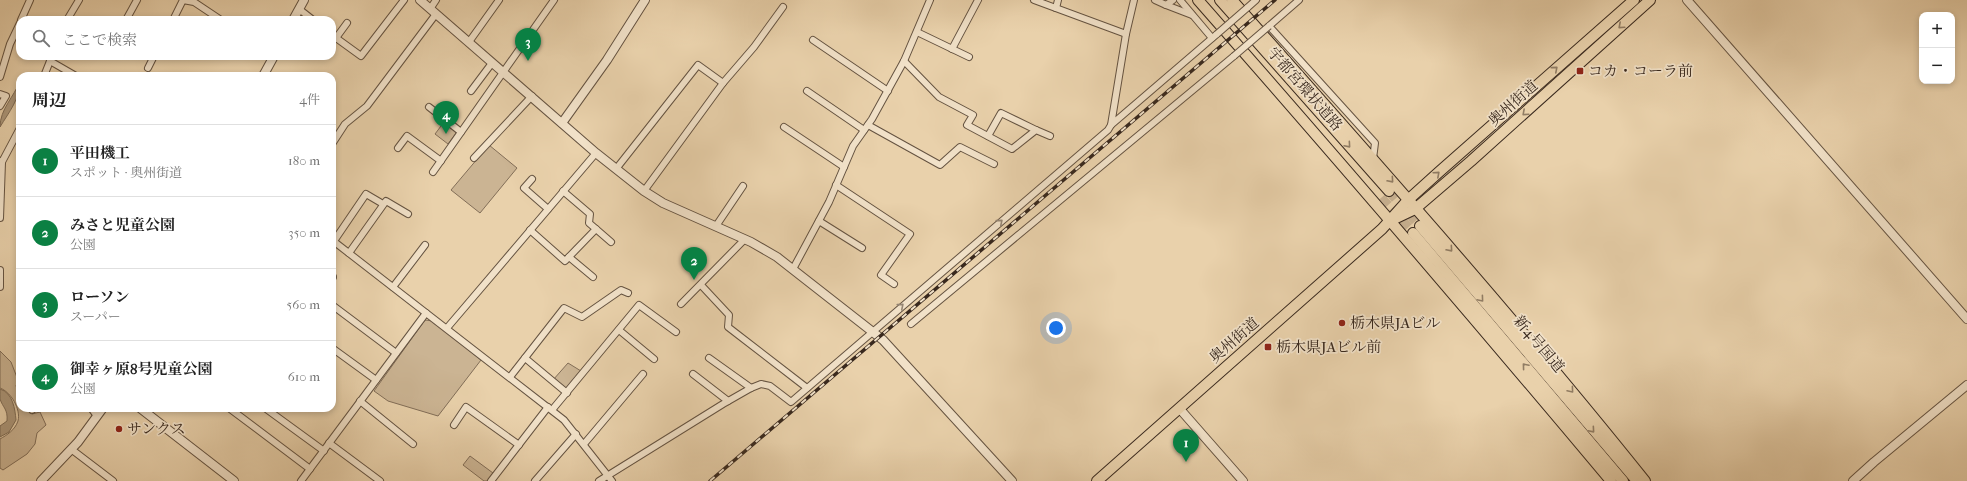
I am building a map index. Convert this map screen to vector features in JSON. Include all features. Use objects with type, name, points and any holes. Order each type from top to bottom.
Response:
[{"type":"highway","points":[[1198,0],[1352,175],[1611,481]]},
{"type":"highway","name":"宇都宮環状道路","points":[[1207,0],[1381,198]]},
{"type":"highway","name":"宇都宮環状道路","points":[[1220,0],[1388,191]]},
{"type":"highway","points":[[1232,0],[1373,159],[1591,413],[1646,481]]},
{"type":"highway","name":"奥州街道","points":[[1097,481],[1390,221],[1408,200],[1634,0]]},
{"type":"highway","name":"奥州街道","points":[[1390,221],[1415,209],[1471,161],[1650,0]]},
{"type":"highway","name":"新4号国道","points":[[1623,481],[1417,230],[1637,481]]},
{"type":"street","points":[[23,16],[30,0]]},
{"type":"street","points":[[69,16],[79,0]]},
{"type":"street","points":[[128,16],[137,0]]},
{"type":"street","points":[[175,16],[184,0],[194,2],[215,16]]},
{"type":"street","points":[[295,16],[303,0]]},
{"type":"street","points":[[336,37],[361,56],[404,0]]},
{"type":"street","points":[[420,0],[596,153],[644,191],[663,203],[745,239],[777,256],[872,331],[906,364],[1012,481]]},
{"type":"street","points":[[336,138],[345,124],[368,106],[433,11],[436,0]]},
{"type":"street","points":[[468,42],[499,0]]},
{"type":"street","points":[[433,172],[554,0]]},
{"type":"street","points":[[562,122],[607,60],[645,0]]},
{"type":"street","points":[[793,269],[819,221],[853,146],[888,91],[904,61],[930,0]]},
{"type":"street","points":[[952,49],[978,0]]},
{"type":"street","points":[[1034,0],[1126,34]]},
{"type":"street","points":[[1056,8],[1058,0]]},
{"type":"street","points":[[599,481],[610,478],[728,401],[761,384],[770,386],[791,402],[1108,130],[1111,124],[1126,34],[1134,0]]},
{"type":"street","points":[[1155,0],[1193,15]]},
{"type":"street","points":[[1166,5],[1173,0]]},
{"type":"street","points":[[1180,0],[1215,36]]},
{"type":"street","points":[[911,324],[1234,56],[1299,0]]},
{"type":"street","points":[[1687,0],[1967,319]]},
{"type":"street","points":[[1111,124],[1215,36],[1250,2]]},
{"type":"street","points":[[644,191],[723,83],[754,46],[782,7]]},
{"type":"street","points":[[299,9],[308,16]]},
{"type":"street","points":[[336,34],[347,23]]},
{"type":"street","points":[[1269,26],[1375,143],[1373,159]]},
{"type":"street","points":[[0,77],[10,44],[16,31]]},
{"type":"street","points":[[917,32],[969,57]]},
{"type":"street","points":[[813,40],[888,91]]},
{"type":"street","points":[[46,72],[51,60]]},
{"type":"street","points":[[52,60],[70,72]]},
{"type":"street","points":[[148,68],[152,60]]},
{"type":"street","points":[[265,72],[272,60]]},
{"type":"street","points":[[904,61],[940,97],[973,115],[967,125],[1012,149],[1036,130]]},
{"type":"street","points":[[471,91],[492,63]]},
{"type":"street","points":[[616,169],[698,65],[723,83]]},
{"type":"street","points":[[807,91],[866,127],[940,165],[960,147],[994,164]]},
{"type":"street","points":[[0,94],[6,96],[0,106]]},
{"type":"street","points":[[474,158],[532,96]]},
{"type":"street","points":[[429,107],[462,132]]},
{"type":"street","points":[[988,136],[1001,113],[1050,136]]},
{"type":"street","points":[[784,127],[844,167]]},
{"type":"street","points":[[398,148],[407,136],[441,161]]},
{"type":"street","points":[[0,218],[1,162],[16,137]]},
{"type":"street","points":[[447,328],[596,153]]},
{"type":"street","points":[[532,179],[524,188],[548,209]]},
{"type":"street","points":[[836,185],[910,234],[881,276],[894,284]]},
{"type":"street","points":[[716,226],[743,186]]},
{"type":"street","points":[[563,191],[590,214],[589,223],[611,242]]},
{"type":"street","points":[[336,237],[366,194],[383,204]]},
{"type":"street","points":[[349,253],[386,201],[408,214]]},
{"type":"street","points":[[819,221],[862,248]]},
{"type":"street","points":[[530,230],[565,261],[596,229]]},
{"type":"street","points":[[681,304],[745,239]]},
{"type":"street","points":[[336,243],[564,420],[610,478]]},
{"type":"street","points":[[393,287],[425,245]]},
{"type":"street","points":[[569,257],[593,277]]},
{"type":"street","points":[[0,270],[0,287]]},
{"type":"street","points":[[701,285],[728,315],[728,327],[807,388]]},
{"type":"street","points":[[510,378],[564,308],[582,317],[621,290],[628,293]]},
{"type":"street","points":[[491,481],[519,445],[550,409],[567,393],[639,305],[676,332]]},
{"type":"street","points":[[336,308],[396,353]]},
{"type":"street","points":[[301,481],[426,313]]},
{"type":"street","points":[[618,330],[654,359]]},
{"type":"street","points":[[336,351],[376,380]]},
{"type":"street","points":[[525,358],[567,393]]},
{"type":"street","points":[[708,358],[752,388]]},
{"type":"street","points":[[584,444],[643,374]]},
{"type":"street","points":[[692,374],[728,401]]},
{"type":"street","points":[[1853,481],[1967,385]]},
{"type":"street","points":[[360,401],[413,444]]},
{"type":"street","points":[[454,424],[466,407],[519,445]]},
{"type":"street","points":[[1179,408],[1243,481]]},
{"type":"street","points":[[94,412],[97,416]]},
{"type":"street","points":[[41,481],[71,449],[100,412]]},
{"type":"street","points":[[145,412],[229,479]]},
{"type":"street","points":[[233,412],[310,469]]},
{"type":"street","points":[[270,412],[324,451]]},
{"type":"street","points":[[535,481],[576,434]]},
{"type":"street","points":[[329,443],[380,481]]},
{"type":"street","points":[[71,449],[113,481]]},
{"type":"shaded area","points":[[16,89],[16,100],[0,127],[2,114]]},
{"type":"shaded area","points":[[444,122],[455,130],[456,133],[448,144],[435,134]]},
{"type":"shaded area","points":[[489,145],[517,168],[480,213],[451,190]]},
{"type":"shaded area","points":[[425,320],[433,321],[481,360],[438,416],[388,401],[374,391]]},
{"type":"shaded area","points":[[0,351],[11,362],[16,375],[16,405],[8,393],[0,388]]},
{"type":"shaded area","points":[[568,363],[581,371],[565,390],[553,380]]},
{"type":"shaded area","points":[[0,389],[11,398],[16,420],[9,432],[0,437],[0,426],[7,421],[7,417],[6,411],[0,399]]},
{"type":"shaded area","points":[[18,412],[31,412],[32,414],[40,412],[46,425],[37,433],[35,444],[27,454],[3,470],[0,468],[0,439],[13,430],[17,424]]},
{"type":"shaded area","points":[[470,456],[493,473],[488,481],[484,481],[463,465]]},
{"type":"tunnel","points":[[1389,191],[1420,226]]},
{"type":"tunnel","points":[[1381,198],[1413,233]]},
{"type":"railway","points":[[710,481],[1275,0]]},
{"type":"place","name":"ローソン","points":[[528,61]]},
{"type":"place","name":"コカ・コーラ前","points":[[1580,71]]},
{"type":"place","name":"御幸ヶ原8号児童公園","points":[[446,134]]},
{"type":"place","name":"みさと児童公園","points":[[694,280]]},
{"type":"place","name":"栃木県JAビル","points":[[1342,323]]},
{"type":"place","name":"栃木県JAビル前","points":[[1268,347]]},
{"type":"place","name":"サンクス","points":[[119,429]]},
{"type":"place","name":"平田機工","points":[[1186,462]]}]
